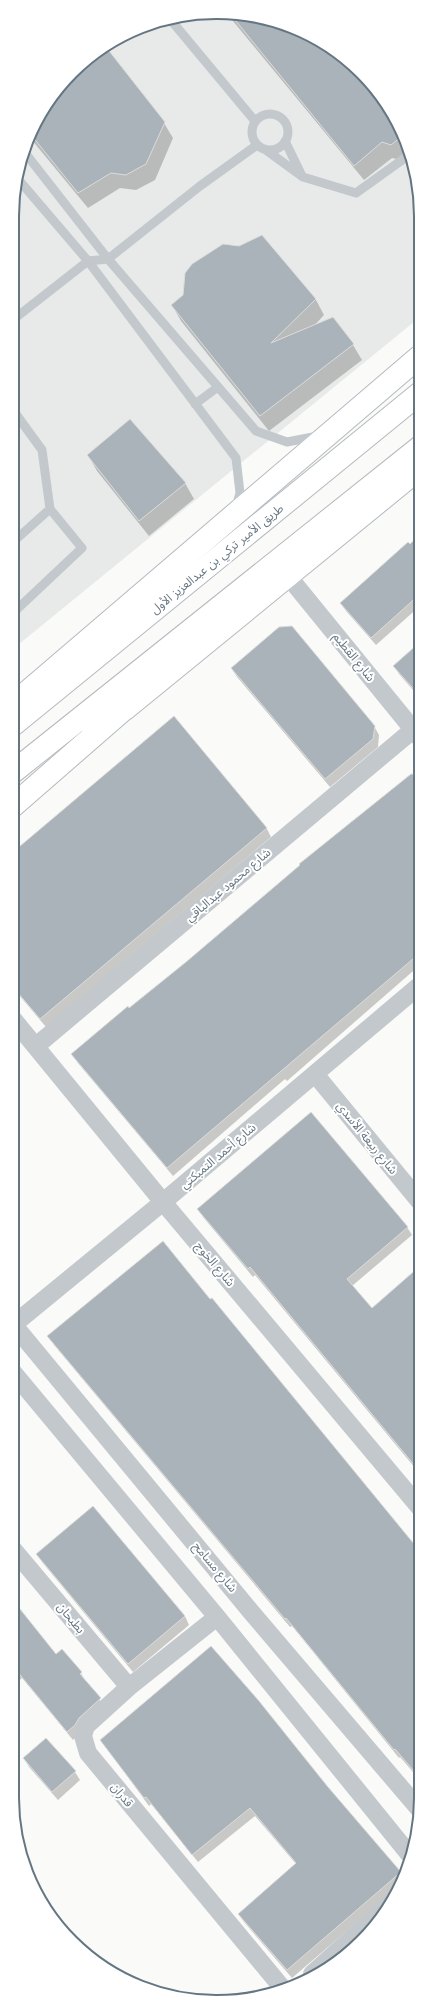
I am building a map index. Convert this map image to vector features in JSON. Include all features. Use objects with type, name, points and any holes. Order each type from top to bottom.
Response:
[{"type":"main road","points":[[19,699],[414,361]]},
{"type":"main road","name":"طريق الأمير تركي بن عبدالعزيز الأول","points":[[19,720],[414,397]]},
{"type":"main road","points":[[19,767],[414,452]]},
{"type":"main road","points":[[19,801],[125,709],[414,473]]},
{"type":"main road","points":[[79,720],[125,709]]},
{"type":"street","name":"شارع القطيم","points":[[288,576],[414,726]]},
{"type":"street","name":"شارع محمود عبدالباقي","points":[[36,1046],[414,734]]},
{"type":"street","name":"شارع أحمد التمبكتي","points":[[19,1319],[163,1202],[414,990]]},
{"type":"street","name":"شارع الخوج","points":[[19,1026],[163,1202],[414,1501]]},
{"type":"street","name":"شارع ربيعة الأسدي","points":[[315,1074],[414,1195]]},
{"type":"street","name":"شارع مسامح","points":[[19,1332],[257,1619],[414,1803]]},
{"type":"street","points":[[19,1345],[22,1345],[39,1357]]},
{"type":"street","points":[[19,1378],[217,1617],[407,1851]]},
{"type":"street","name":"بطيحان","points":[[19,1556],[129,1687]]},
{"type":"street","name":"قدران","points":[[217,1617],[129,1687],[86,1726],[83,1736],[88,1753],[280,1985]]},
{"type":"street","points":[[324,1963],[369,1922]]},
{"type":"lane","points":[[174,24],[255,121]]},
{"type":"lane","points":[[302,177],[285,141],[287,129],[282,119],[276,115],[265,115],[255,121],[252,131],[254,141],[257,145],[302,177],[356,193],[405,159]]},
{"type":"lane","points":[[266,150],[276,149],[285,141]]},
{"type":"lane","points":[[19,315],[88,261],[108,259],[200,186],[257,145]]},
{"type":"lane","points":[[28,157],[108,259],[256,431],[287,442],[329,434]]},
{"type":"lane","points":[[22,183],[88,261],[236,458],[240,493],[234,516]]},
{"type":"lane","points":[[195,404],[218,387]]},
{"type":"lane","points":[[19,417],[42,450],[50,510],[82,548],[19,607]]},
{"type":"lane","points":[[19,537],[50,510]]},
{"type":"shaded area","points":[[204,19],[229,19],[280,29],[304,39],[337,60],[365,86],[381,107],[394,129],[404,153],[414,204],[414,322],[19,644],[19,204],[29,153],[39,129],[60,96],[86,68],[118,45],[153,29]]},
{"type":"building","points":[[235,20],[280,29],[304,39],[337,60],[365,86],[388,118],[398,139],[391,145],[382,142],[354,166]]},
{"type":"building","points":[[109,51],[165,122],[146,164],[126,175],[111,173],[78,193],[35,139],[45,118],[68,86],[86,68]]},
{"type":"building","points":[[262,235],[316,299],[271,343],[333,317],[354,344],[260,416],[171,305],[183,295],[185,273],[192,264],[223,244],[239,246]]},
{"type":"building","points":[[130,419],[186,483],[139,521],[87,455]]},
{"type":"building","points":[[414,540],[414,599],[371,638],[340,603],[408,542],[410,544]]},
{"type":"building","points":[[292,626],[375,726],[373,739],[325,779],[231,668],[279,627]]},
{"type":"building","points":[[414,647],[414,689],[393,666]]},
{"type":"building","points":[[174,716],[267,828],[40,1019],[19,994],[19,847]]},
{"type":"building","points":[[411,774],[414,774],[414,958],[167,1168],[71,1054],[128,1006],[129,1008],[186,962],[300,865],[299,864]]},
{"type":"building","points":[[311,1112],[408,1227],[347,1279],[372,1308],[414,1271],[414,1465],[250,1267],[248,1269],[197,1209]]},
{"type":"building","points":[[163,1241],[210,1299],[212,1298],[414,1544],[414,1771],[395,1749],[394,1750],[286,1618],[285,1619],[47,1336]]},
{"type":"building","points":[[93,1506],[185,1616],[128,1664],[36,1554]]},
{"type":"building","points":[[19,1608],[56,1654],[62,1649],[82,1672],[80,1674],[101,1698],[79,1718],[75,1725],[67,1732],[19,1674]]},
{"type":"building","points":[[211,1646],[259,1701],[328,1787],[400,1871],[399,1874],[287,1970],[238,1914],[296,1863],[250,1808],[192,1855],[146,1797],[144,1798],[100,1740]]},
{"type":"building","points":[[46,1738],[76,1771],[52,1792],[23,1758]]}]
